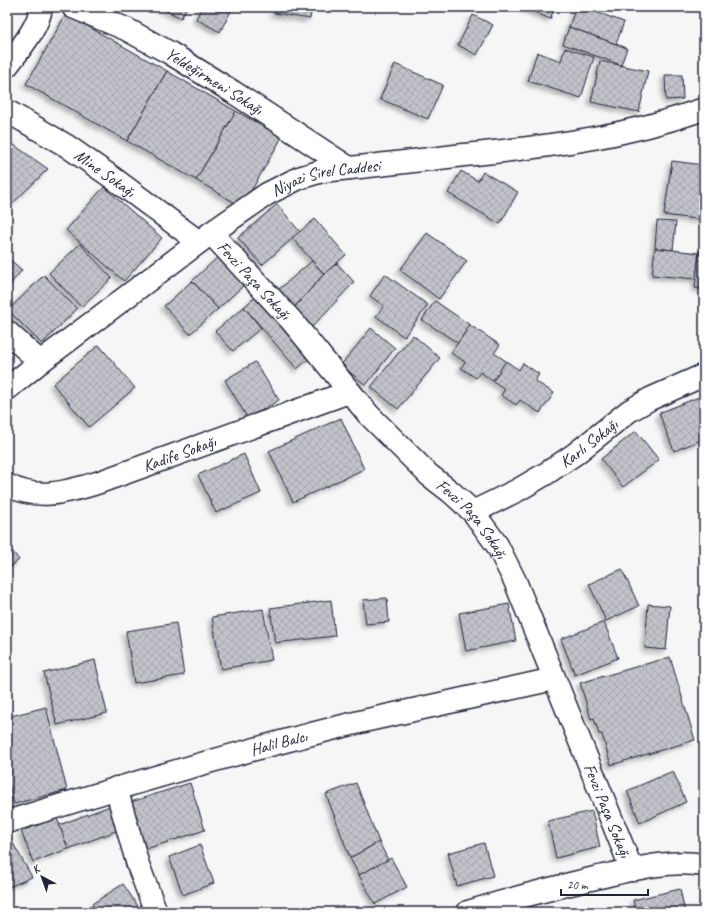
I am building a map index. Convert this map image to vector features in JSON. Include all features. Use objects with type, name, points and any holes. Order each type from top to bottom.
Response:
[{"type":"street","points":[[7,66],[23,46],[35,26],[41,7]]},
{"type":"street","name":"Yeldeğirmeni Sokağı","points":[[73,7],[126,29],[170,53],[233,92],[349,168]]},
{"type":"street","name":"Niyazi Sirel Caddesi","points":[[7,389],[40,362],[205,237],[267,194],[299,178],[322,171],[524,149],[606,136],[670,121],[704,109]]},
{"type":"street","name":"Mine Sokağı","points":[[7,111],[67,146],[113,178],[205,237]]},
{"type":"street","name":"Fevzi Paşa Sokağı","points":[[205,237],[291,320],[368,414],[429,475],[473,512],[497,545],[525,603],[554,679],[632,870]]},
{"type":"street","points":[[7,332],[40,362]]},
{"type":"street","name":"Karlı Sokağı","points":[[473,512],[518,490],[547,473],[575,454],[629,411],[650,399],[704,375]]},
{"type":"street","name":"Kadife Sokağı","points":[[7,485],[30,493],[49,495],[69,491],[105,480],[349,392]]},
{"type":"street","name":"Halil Balcı","points":[[7,822],[116,788],[234,755],[368,721],[554,679]]},
{"type":"street","points":[[116,788],[138,865],[156,912]]},
{"type":"street","points":[[468,912],[513,898],[662,864],[689,863],[704,865]]},
{"type":"building","points":[[7,7],[13,7],[7,18]]},
{"type":"building","points":[[159,7],[187,7],[181,18]]},
{"type":"building","points":[[202,7],[233,7],[220,32],[196,19]]},
{"type":"building","points":[[275,7],[312,7],[310,19],[274,13]]},
{"type":"building","points":[[523,7],[555,7],[550,19]]},
{"type":"building","points":[[576,7],[582,7],[624,22],[616,44],[569,27]]},
{"type":"building","points":[[66,14],[167,71],[127,141],[26,84]]},
{"type":"building","points":[[473,15],[493,25],[477,55],[458,45]]},
{"type":"building","points":[[569,27],[627,48],[621,65],[563,44]]},
{"type":"building","points":[[565,48],[594,57],[581,98],[528,81],[537,52],[561,61]]},
{"type":"building","points":[[600,61],[648,71],[639,112],[591,102]]},
{"type":"building","points":[[395,64],[443,85],[428,119],[380,99]]},
{"type":"building","points":[[167,71],[236,111],[196,180],[127,141]]},
{"type":"building","points":[[665,75],[682,75],[683,99],[666,100]]},
{"type":"building","points":[[236,111],[282,137],[242,207],[196,180]]},
{"type":"building","points":[[7,140],[48,169],[7,209]]},
{"type":"building","points":[[672,161],[704,165],[704,220],[664,215]]},
{"type":"building","points":[[461,171],[478,181],[483,172],[518,192],[500,224],[448,193]]},
{"type":"building","points":[[104,187],[162,238],[124,281],[66,230]]},
{"type":"building","points":[[277,204],[300,232],[262,265],[238,238]]},
{"type":"building","points":[[315,219],[346,255],[324,274],[292,238]]},
{"type":"building","points":[[657,221],[676,222],[673,250],[655,248]]},
{"type":"building","points":[[427,233],[467,261],[439,299],[400,270]]},
{"type":"building","points":[[80,244],[112,278],[81,307],[49,273]]},
{"type":"building","points":[[655,248],[699,253],[696,279],[652,275]]},
{"type":"building","points":[[699,251],[704,251],[704,289],[695,288]]},
{"type":"building","points":[[220,255],[246,283],[218,309],[192,281]]},
{"type":"building","points":[[7,257],[22,270],[7,288]]},
{"type":"building","points":[[312,261],[324,274],[293,309],[277,291]]},
{"type":"building","points":[[337,263],[354,282],[311,328],[293,309],[324,274]]},
{"type":"building","points":[[385,274],[428,305],[404,337],[376,316],[384,306],[370,296]]},
{"type":"building","points":[[44,275],[77,309],[42,344],[8,310]]},
{"type":"building","points":[[192,281],[218,309],[190,334],[164,306]]},
{"type":"building","points":[[257,295],[311,357],[297,369],[244,307]]},
{"type":"building","points":[[435,301],[470,325],[458,343],[422,320]]},
{"type":"building","points":[[244,307],[261,328],[233,351],[215,331]]},
{"type":"building","points":[[470,325],[500,345],[494,353],[506,361],[493,381],[480,372],[476,378],[461,368],[465,362],[451,353]]},
{"type":"building","points":[[371,328],[395,348],[366,385],[341,365]]},
{"type":"building","points":[[413,335],[440,358],[398,409],[371,387]]},
{"type":"building","points":[[99,345],[135,388],[89,427],[53,384]]},
{"type":"building","points":[[506,361],[519,370],[523,363],[539,374],[535,381],[554,393],[540,413],[520,400],[516,405],[501,395],[505,389],[493,381]]},
{"type":"building","points":[[255,362],[279,400],[248,419],[225,380]]},
{"type":"building","points":[[704,395],[704,439],[674,451],[659,413]]},
{"type":"building","points":[[341,418],[364,469],[293,502],[269,451]]},
{"type":"building","points":[[636,431],[659,460],[623,487],[601,459]]},
{"type":"building","points":[[244,454],[261,493],[216,513],[198,475]]},
{"type":"building","points":[[7,544],[19,560],[7,570]]},
{"type":"building","points":[[622,569],[639,606],[606,621],[589,584]]},
{"type":"building","points":[[387,598],[389,622],[366,624],[363,600]]},
{"type":"building","points":[[331,600],[335,636],[275,643],[270,608]]},
{"type":"building","points":[[509,604],[516,641],[466,651],[459,613]]},
{"type":"building","points":[[648,604],[670,606],[666,650],[645,648]]},
{"type":"building","points":[[263,609],[272,660],[221,669],[212,617]]},
{"type":"building","points":[[604,622],[618,658],[575,675],[561,639]]},
{"type":"building","points":[[176,623],[184,675],[134,683],[126,631]]},
{"type":"building","points":[[670,657],[695,740],[611,765],[602,734],[599,734],[594,718],[591,719],[580,683]]},
{"type":"building","points":[[95,660],[107,713],[57,725],[44,673]]},
{"type":"building","points":[[46,707],[67,790],[14,804],[7,777],[7,717]]},
{"type":"building","points":[[673,771],[686,802],[640,823],[627,791]]},
{"type":"building","points":[[190,783],[205,830],[146,849],[131,802]]},
{"type":"building","points":[[356,783],[379,842],[350,858],[326,794]]},
{"type":"building","points":[[110,806],[119,830],[68,849],[59,825]]},
{"type":"building","points":[[592,811],[600,847],[556,858],[548,821]]},
{"type":"building","points":[[57,818],[68,849],[33,862],[21,831]]},
{"type":"building","points":[[9,836],[32,877],[7,888],[7,837]]},
{"type":"building","points":[[379,842],[388,860],[359,875],[350,858]]},
{"type":"building","points":[[484,843],[493,876],[457,886],[448,853]]},
{"type":"building","points":[[200,845],[214,883],[183,895],[169,857]]},
{"type":"building","points":[[391,858],[407,887],[375,904],[359,875]]},
{"type":"building","points":[[123,884],[142,912],[96,912],[92,904]]},
{"type":"building","points":[[680,889],[685,912],[636,912],[633,900]]}]
